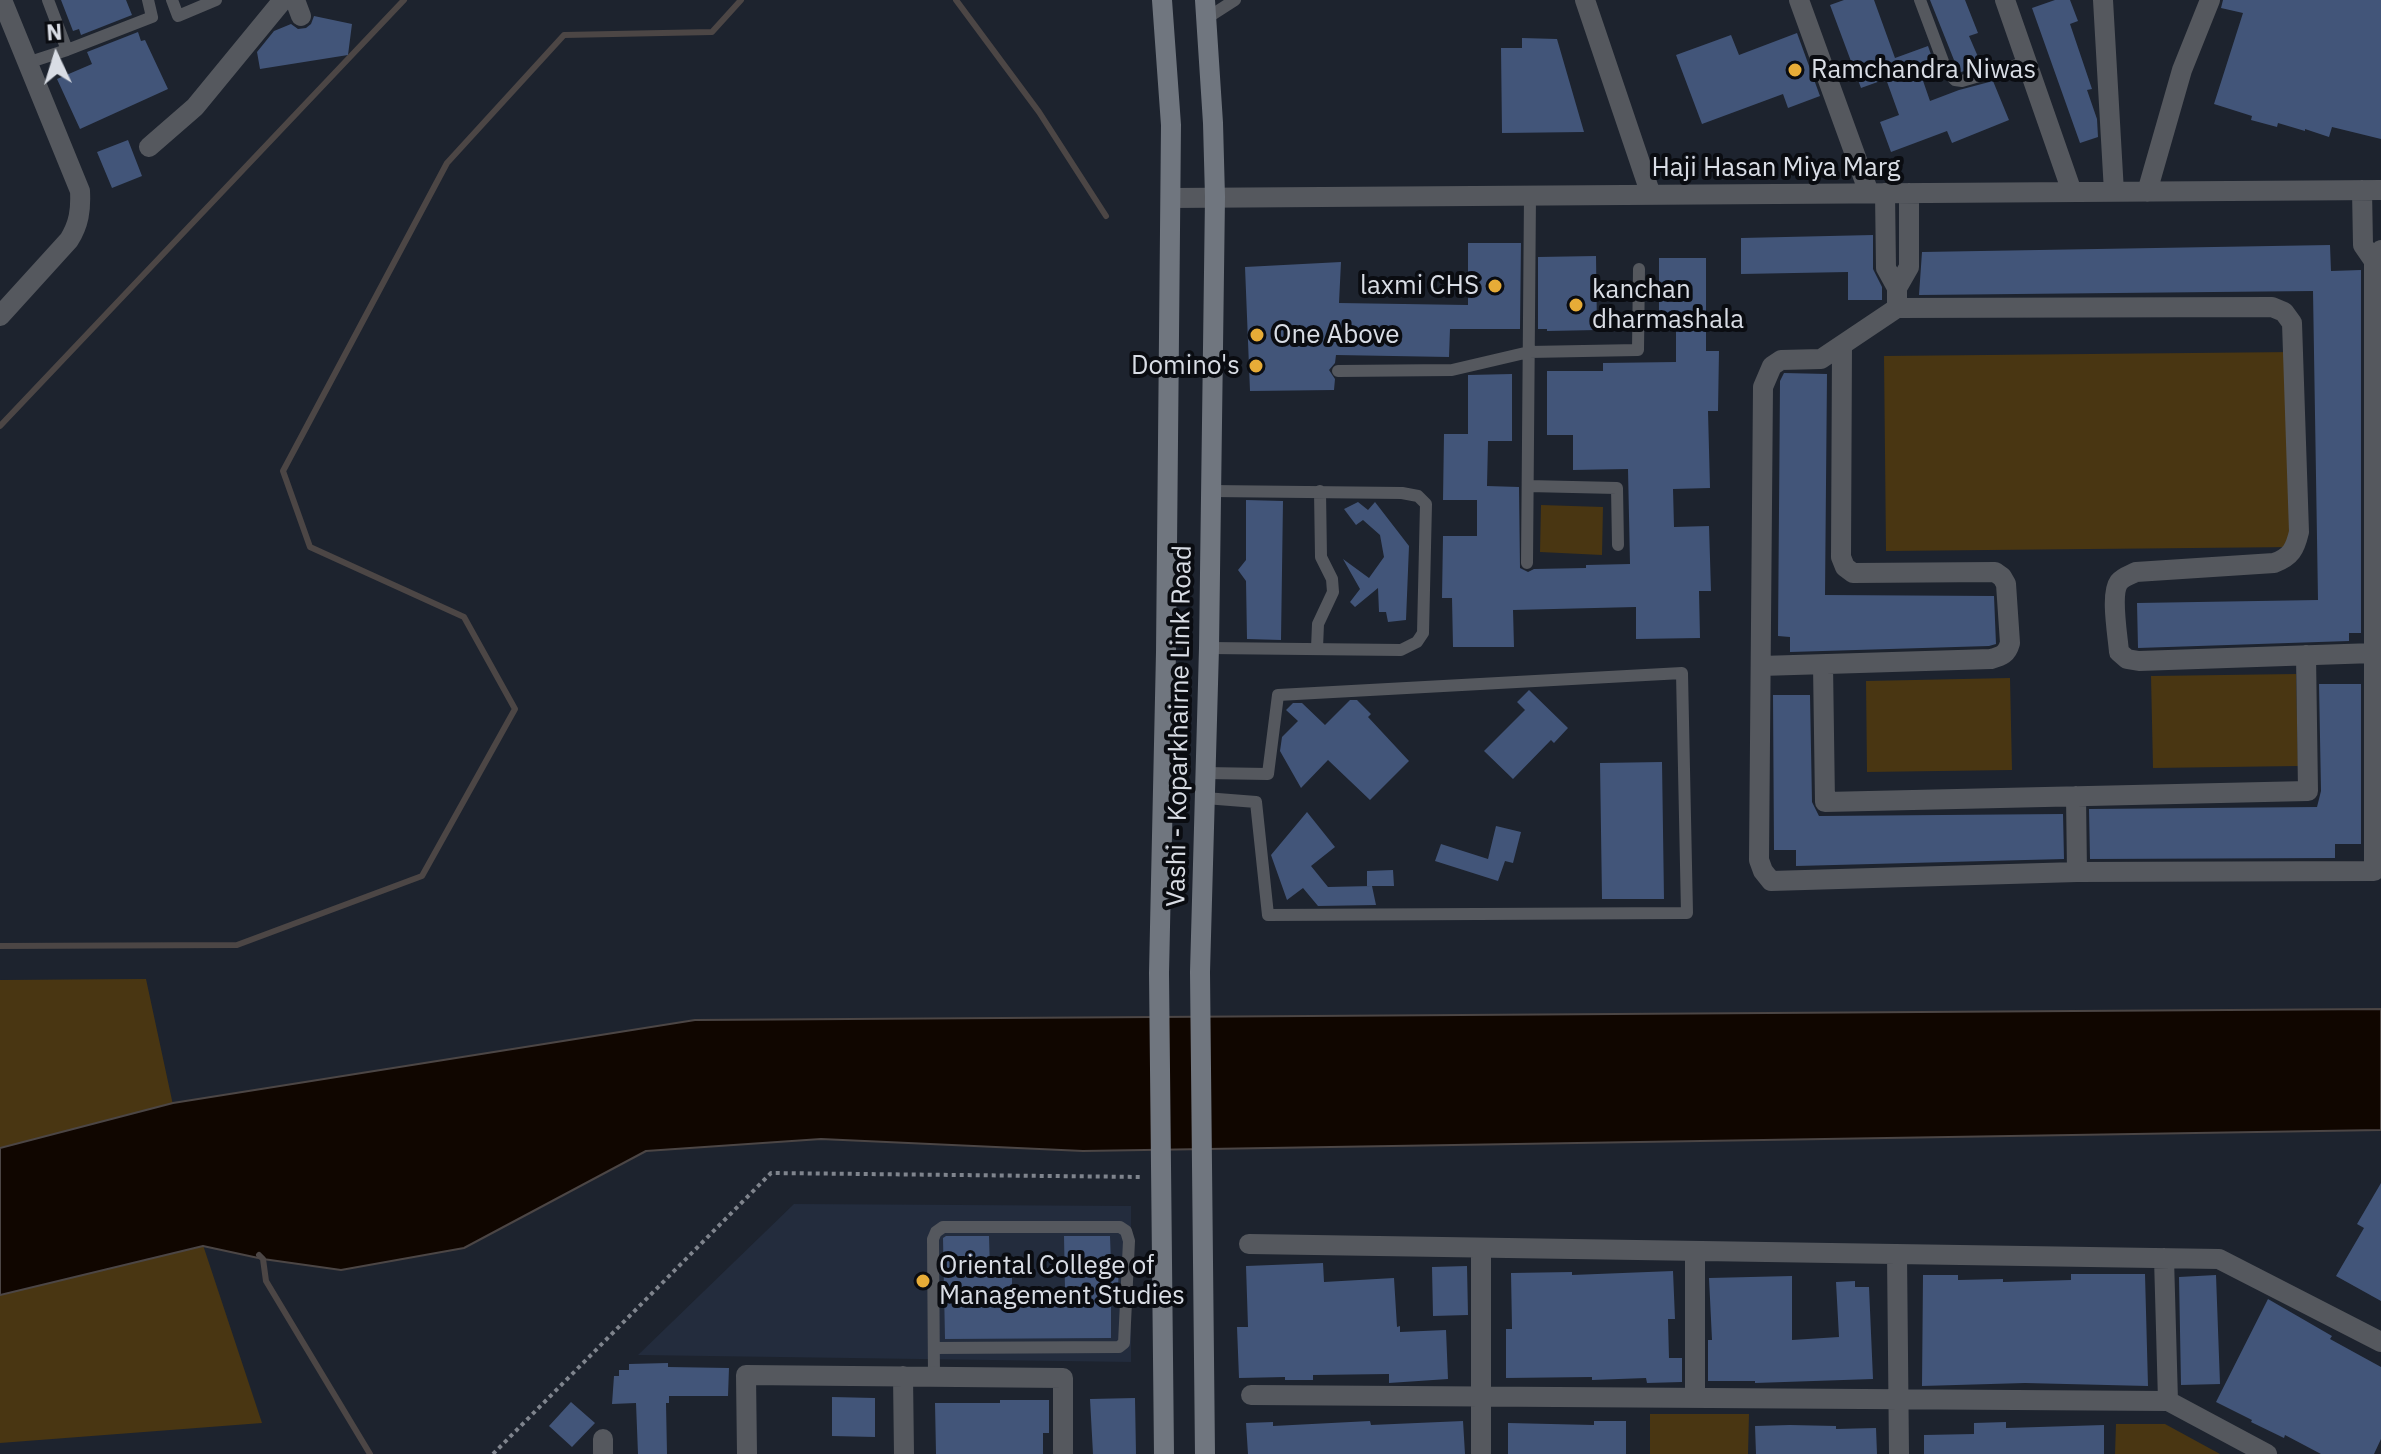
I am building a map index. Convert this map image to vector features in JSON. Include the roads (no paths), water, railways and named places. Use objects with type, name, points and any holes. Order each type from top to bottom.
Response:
[{"type":"main road","name":"Vashi - Koparkhairne Link Road","points":[[1162,0],[1171,125],[1159,998],[1164,1454]]},
{"type":"main road","name":"Vashi - Koparkhairne Link Road","points":[[1205,1454],[1200,998],[1209,648],[1215,197],[1206,9]]},
{"type":"street","points":[[0,316],[69,240],[77,227],[81,208],[80,191],[27,63],[9,44],[2,0]]},
{"type":"street","points":[[149,147],[195,107],[283,0]]},
{"type":"street","points":[[1585,0],[1651,195]]},
{"type":"street","points":[[1799,0],[1877,193],[1886,268],[1897,298]]},
{"type":"street","points":[[2005,0],[2072,192]]},
{"type":"street","points":[[2103,0],[2114,192]]},
{"type":"street","points":[[2147,192],[2182,70],[2210,0]]},
{"type":"street","points":[[1909,193],[1909,267],[1897,298],[1821,359],[1781,360],[1772,366],[1763,387],[1759,860],[1771,881],[2077,872],[2378,871],[2374,653],[2378,630],[2378,256],[2363,245],[2371,190]]},
{"type":"street","name":"Haji Hasan Miya Marg","points":[[1171,198],[2371,190]]},
{"type":"street","points":[[1897,298],[2272,307],[2284,312],[2292,323],[2299,532],[2295,548],[2287,558],[2274,563],[2136,572],[2117,584],[2114,594],[2119,652],[2127,659],[2139,661],[2374,653]]},
{"type":"street","points":[[1761,666],[1991,659],[2002,657],[2008,651],[2006,584],[1995,572],[1853,573],[1845,567],[1841,557],[1842,345]]},
{"type":"street","points":[[1823,665],[1825,802],[2308,791],[2306,655]]},
{"type":"street","points":[[2076,796],[2077,872]]},
{"type":"street","points":[[1249,1244],[2219,1259],[2381,1342]]},
{"type":"street","points":[[1481,1248],[1481,1454]]},
{"type":"street","points":[[1695,1251],[1695,1398]]},
{"type":"street","points":[[1897,1254],[1899,1454]]},
{"type":"street","points":[[2164,1258],[2168,1401]]},
{"type":"street","points":[[747,1454],[746,1375],[1063,1378],[1063,1454]]},
{"type":"street","points":[[903,1376],[904,1454]]},
{"type":"street","points":[[1251,1395],[2168,1401],[2267,1454]]},
{"type":"lane","points":[[48,0],[67,50]]},
{"type":"lane","points":[[27,63],[152,17],[148,0]]},
{"type":"lane","points":[[172,0],[178,16],[216,0]]},
{"type":"lane","points":[[1206,9],[1235,0]]},
{"type":"lane","points":[[1920,0],[1947,72],[1955,80],[1962,81],[2027,62]]},
{"type":"lane","points":[[1527,563],[1530,195]]},
{"type":"lane","points":[[1338,371],[1452,370],[1529,352],[1638,350],[1639,269]]},
{"type":"lane","points":[[1528,486],[1617,488],[1618,545]]},
{"type":"lane","points":[[1209,648],[1401,650],[1417,642],[1423,633],[1426,518],[1426,504],[1418,496],[1402,493],[1211,491]]},
{"type":"lane","points":[[1317,648],[1318,624],[1333,592],[1332,579],[1321,557],[1320,491]]},
{"type":"lane","points":[[1205,773],[1268,774],[1278,695],[1682,673],[1687,913],[1268,915],[1256,802],[1205,798]]},
{"type":"lane","points":[[934,1348],[1119,1347],[1124,1343],[1129,1241],[1126,1231],[1120,1227],[943,1227],[936,1232],[933,1239],[934,1377]]},
{"type":"waterway","points":[[0,426],[404,0]]},
{"type":"waterway","points":[[0,946],[237,945],[422,876],[515,709],[464,617],[310,547],[283,471],[447,163],[564,35],[712,32],[741,0]]},
{"type":"waterway","points":[[956,0],[1039,112],[1106,216]]},
{"type":"waterway","points":[[259,1255],[263,1259],[266,1281],[370,1454]]},
{"type":"place","name":"Ramchandra Niwas","points":[[1795,70]]},
{"type":"place","name":"laxmi CHS","points":[[1495,286]]},
{"type":"place","name":"kanchan dharmashala","points":[[1576,305]]},
{"type":"place","name":"One Above","points":[[1257,335]]},
{"type":"place","name":"Domino's","points":[[1256,366]]},
{"type":"place","name":"Oriental College of Management Studies","points":[[923,1281]]}]
